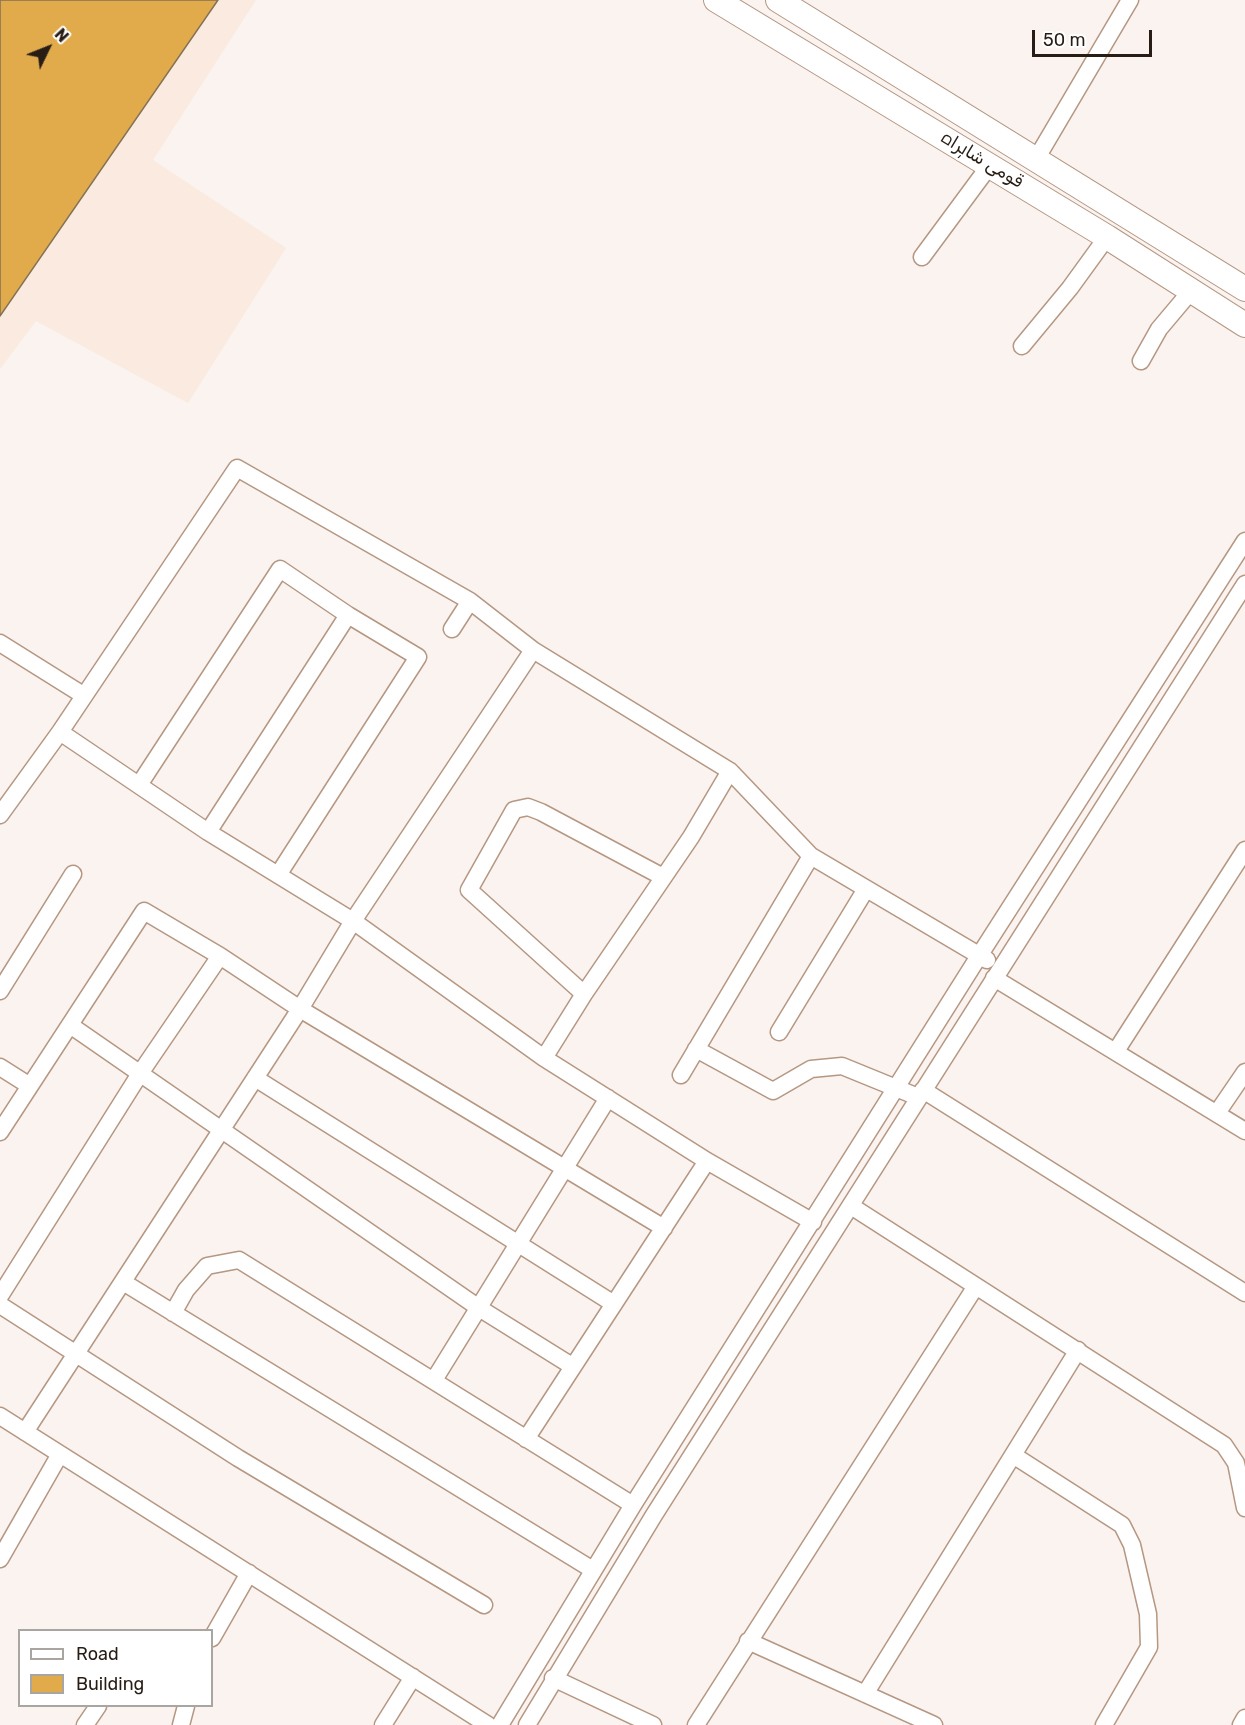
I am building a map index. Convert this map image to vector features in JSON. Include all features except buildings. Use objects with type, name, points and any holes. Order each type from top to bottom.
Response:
[{"type":"highway","name":"قومی شاہراہ","points":[[716,0],[990,165],[1245,325]]},
{"type":"highway","name":"قومی شاہراہ","points":[[778,0],[1245,289]]},
{"type":"street","points":[[1035,161],[1130,0]]},
{"type":"street","points":[[922,257],[990,165]]},
{"type":"street","points":[[1022,346],[1070,288],[1107,237]]},
{"type":"street","points":[[1141,361],[1159,329],[1191,291]]},
{"type":"street","points":[[0,815],[60,732],[237,468],[470,602],[533,650],[730,771],[811,856],[979,956],[997,973],[1116,1051],[1245,1131]]},
{"type":"street","points":[[500,1725],[633,1505],[979,956],[1245,541]]},
{"type":"street","points":[[139,785],[279,569],[348,615],[418,657],[278,875]]},
{"type":"street","points":[[527,1725],[553,1678],[1046,895],[1239,605],[1245,584]]},
{"type":"street","points":[[452,629],[470,602]]},
{"type":"street","points":[[208,832],[348,615]]},
{"type":"street","points":[[0,643],[83,695]]},
{"type":"street","points":[[25,1432],[222,1131],[353,921],[533,650]]},
{"type":"street","points":[[60,732],[208,832],[353,921],[544,1058],[707,1161],[813,1222]]},
{"type":"street","points":[[544,1058],[584,994],[691,837],[730,771]]},
{"type":"street","points":[[584,994],[469,890],[514,810],[528,807],[541,812],[663,877]]},
{"type":"street","points":[[1116,1051],[1245,850]]},
{"type":"street","points":[[681,1075],[811,856]]},
{"type":"street","points":[[0,991],[73,874]]},
{"type":"street","points":[[1026,883],[1046,895]]},
{"type":"street","points":[[779,1032],[866,889]]},
{"type":"street","points":[[0,1132],[144,911],[220,956],[300,1009],[664,1228]]},
{"type":"street","points":[[0,1296],[141,1072],[220,956]]},
{"type":"street","points":[[70,1024],[479,1308],[572,1366]]},
{"type":"street","points":[[696,1049],[773,1091],[811,1069],[831,1066],[852,1068],[921,1094],[1245,1293]]},
{"type":"street","points":[[0,1067],[30,1086]]},
{"type":"street","points":[[1216,1113],[1245,1072]]},
{"type":"street","points":[[255,1078],[519,1242],[614,1304]]},
{"type":"street","points":[[434,1380],[608,1098]]},
{"type":"street","points":[[526,1439],[707,1161]]},
{"type":"street","points":[[850,1206],[1224,1445],[1236,1463],[1245,1508]]},
{"type":"street","points":[[173,1313],[186,1290],[207,1266],[239,1260],[633,1505]]},
{"type":"street","points":[[123,1282],[593,1570]]},
{"type":"street","points":[[696,1725],[976,1286]]},
{"type":"street","points":[[0,1305],[238,1458],[484,1605]]},
{"type":"street","points":[[865,1694],[1078,1350]]},
{"type":"street","points":[[0,1416],[488,1725]]},
{"type":"street","points":[[0,1559],[5,1541],[60,1454]]},
{"type":"street","points":[[1013,1455],[1122,1525],[1132,1545],[1148,1614],[1149,1647],[1104,1725]]},
{"type":"street","points":[[213,1636],[249,1573]]},
{"type":"street","points":[[748,1641],[934,1725]]},
{"type":"street","points":[[383,1725],[413,1677]]},
{"type":"street","points":[[553,1678],[653,1725]]},
{"type":"street","points":[[85,1725],[97,1707]]},
{"type":"street","points":[[180,1725],[186,1707]]},
{"type":"street","points":[[1241,1725],[1245,1718]]},
{"type":"shaded area","points":[[0,0],[256,0],[153,160],[286,248],[188,403],[36,321],[0,369]]}]
